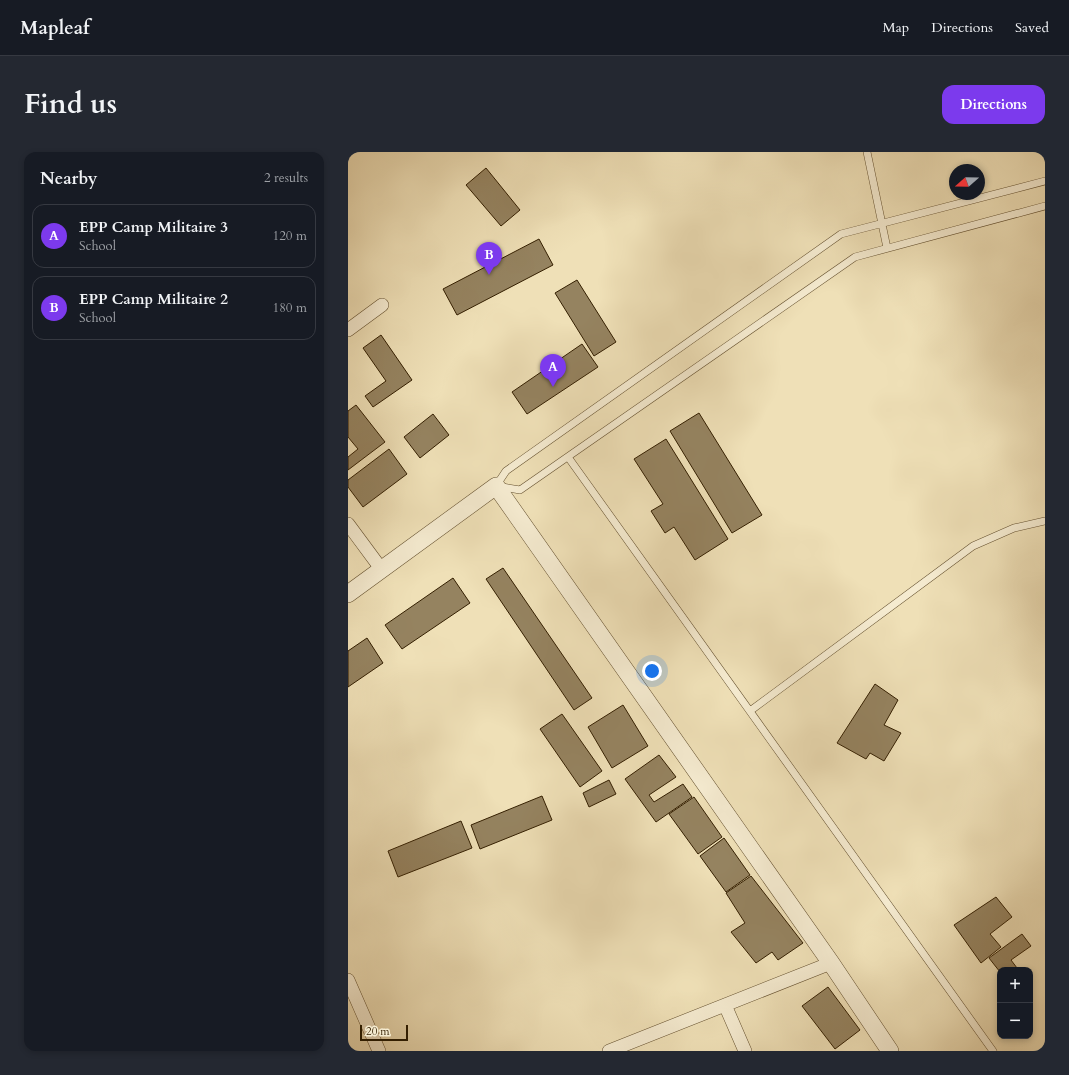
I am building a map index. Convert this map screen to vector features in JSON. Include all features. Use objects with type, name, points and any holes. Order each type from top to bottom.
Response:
[{"type":"street","points":[[348,330],[382,305]]},
{"type":"street","points":[[348,594],[496,486],[890,1051]]},
{"type":"street","points":[[348,524],[382,570]]},
{"type":"street","points":[[609,1051],[830,963]]},
{"type":"street","points":[[348,980],[379,1051]]},
{"type":"street","points":[[725,1005],[745,1051]]},
{"type":"lane","points":[[867,152],[887,248]]},
{"type":"lane","points":[[1045,181],[841,234],[506,471],[496,486],[520,490],[855,257],[1045,206]]},
{"type":"lane","points":[[568,457],[993,1051]]},
{"type":"lane","points":[[750,712],[973,546],[1014,528],[1045,521]]},
{"type":"building","points":[[486,168],[520,210],[501,226],[466,185]]},
{"type":"building","points":[[539,239],[553,265],[457,315],[443,289]]},
{"type":"building","points":[[577,280],[616,342],[594,356],[555,293]]},
{"type":"building","points":[[381,335],[412,380],[373,407],[365,396],[386,381],[363,348]]},
{"type":"building","points":[[582,344],[598,367],[527,414],[512,392]]},
{"type":"building","points":[[356,405],[385,442],[348,470],[348,457],[358,449],[348,437],[348,411]]},
{"type":"building","points":[[699,413],[762,515],[732,533],[670,431]]},
{"type":"building","points":[[433,414],[449,435],[420,458],[404,437]]},
{"type":"building","points":[[666,439],[728,539],[695,560],[674,527],[665,533],[651,511],[663,504],[634,459]]},
{"type":"building","points":[[389,449],[407,474],[363,507],[348,487],[348,480]]},
{"type":"building","points":[[503,568],[592,698],[574,710],[486,579]]},
{"type":"building","points":[[453,578],[470,603],[402,649],[385,625]]},
{"type":"building","points":[[367,638],[383,663],[348,687],[348,651]]},
{"type":"building","points":[[875,684],[898,700],[884,725],[901,733],[884,761],[870,753],[866,759],[837,743]]},
{"type":"building","points":[[623,705],[648,746],[612,768],[588,727]]},
{"type":"building","points":[[562,714],[602,771],[580,787],[540,729]]},
{"type":"building","points":[[659,755],[676,777],[649,795],[654,802],[683,784],[692,797],[656,822],[625,779]]},
{"type":"building","points":[[609,780],[616,794],[589,807],[583,793]]},
{"type":"building","points":[[542,796],[552,820],[480,849],[471,825]]},
{"type":"building","points":[[694,797],[722,837],[698,854],[669,814]]},
{"type":"building","points":[[461,821],[472,848],[398,877],[388,851]]},
{"type":"building","points":[[724,838],[750,875],[726,892],[700,856]]},
{"type":"building","points":[[751,876],[803,943],[778,960],[772,952],[756,963],[731,932],[745,923],[726,893]]},
{"type":"building","points":[[996,897],[1012,917],[990,934],[1001,947],[981,963],[954,925]]},
{"type":"building","points":[[1022,934],[1031,946],[1011,960],[1016,967],[997,968],[989,958]]},
{"type":"building","points":[[828,987],[860,1030],[835,1049],[802,1006]]},
{"type":"place","name":"EPP Camp Militaire 2","points":[[489,275]]},
{"type":"place","name":"EPP Camp Militaire 3","points":[[553,387]]}]
